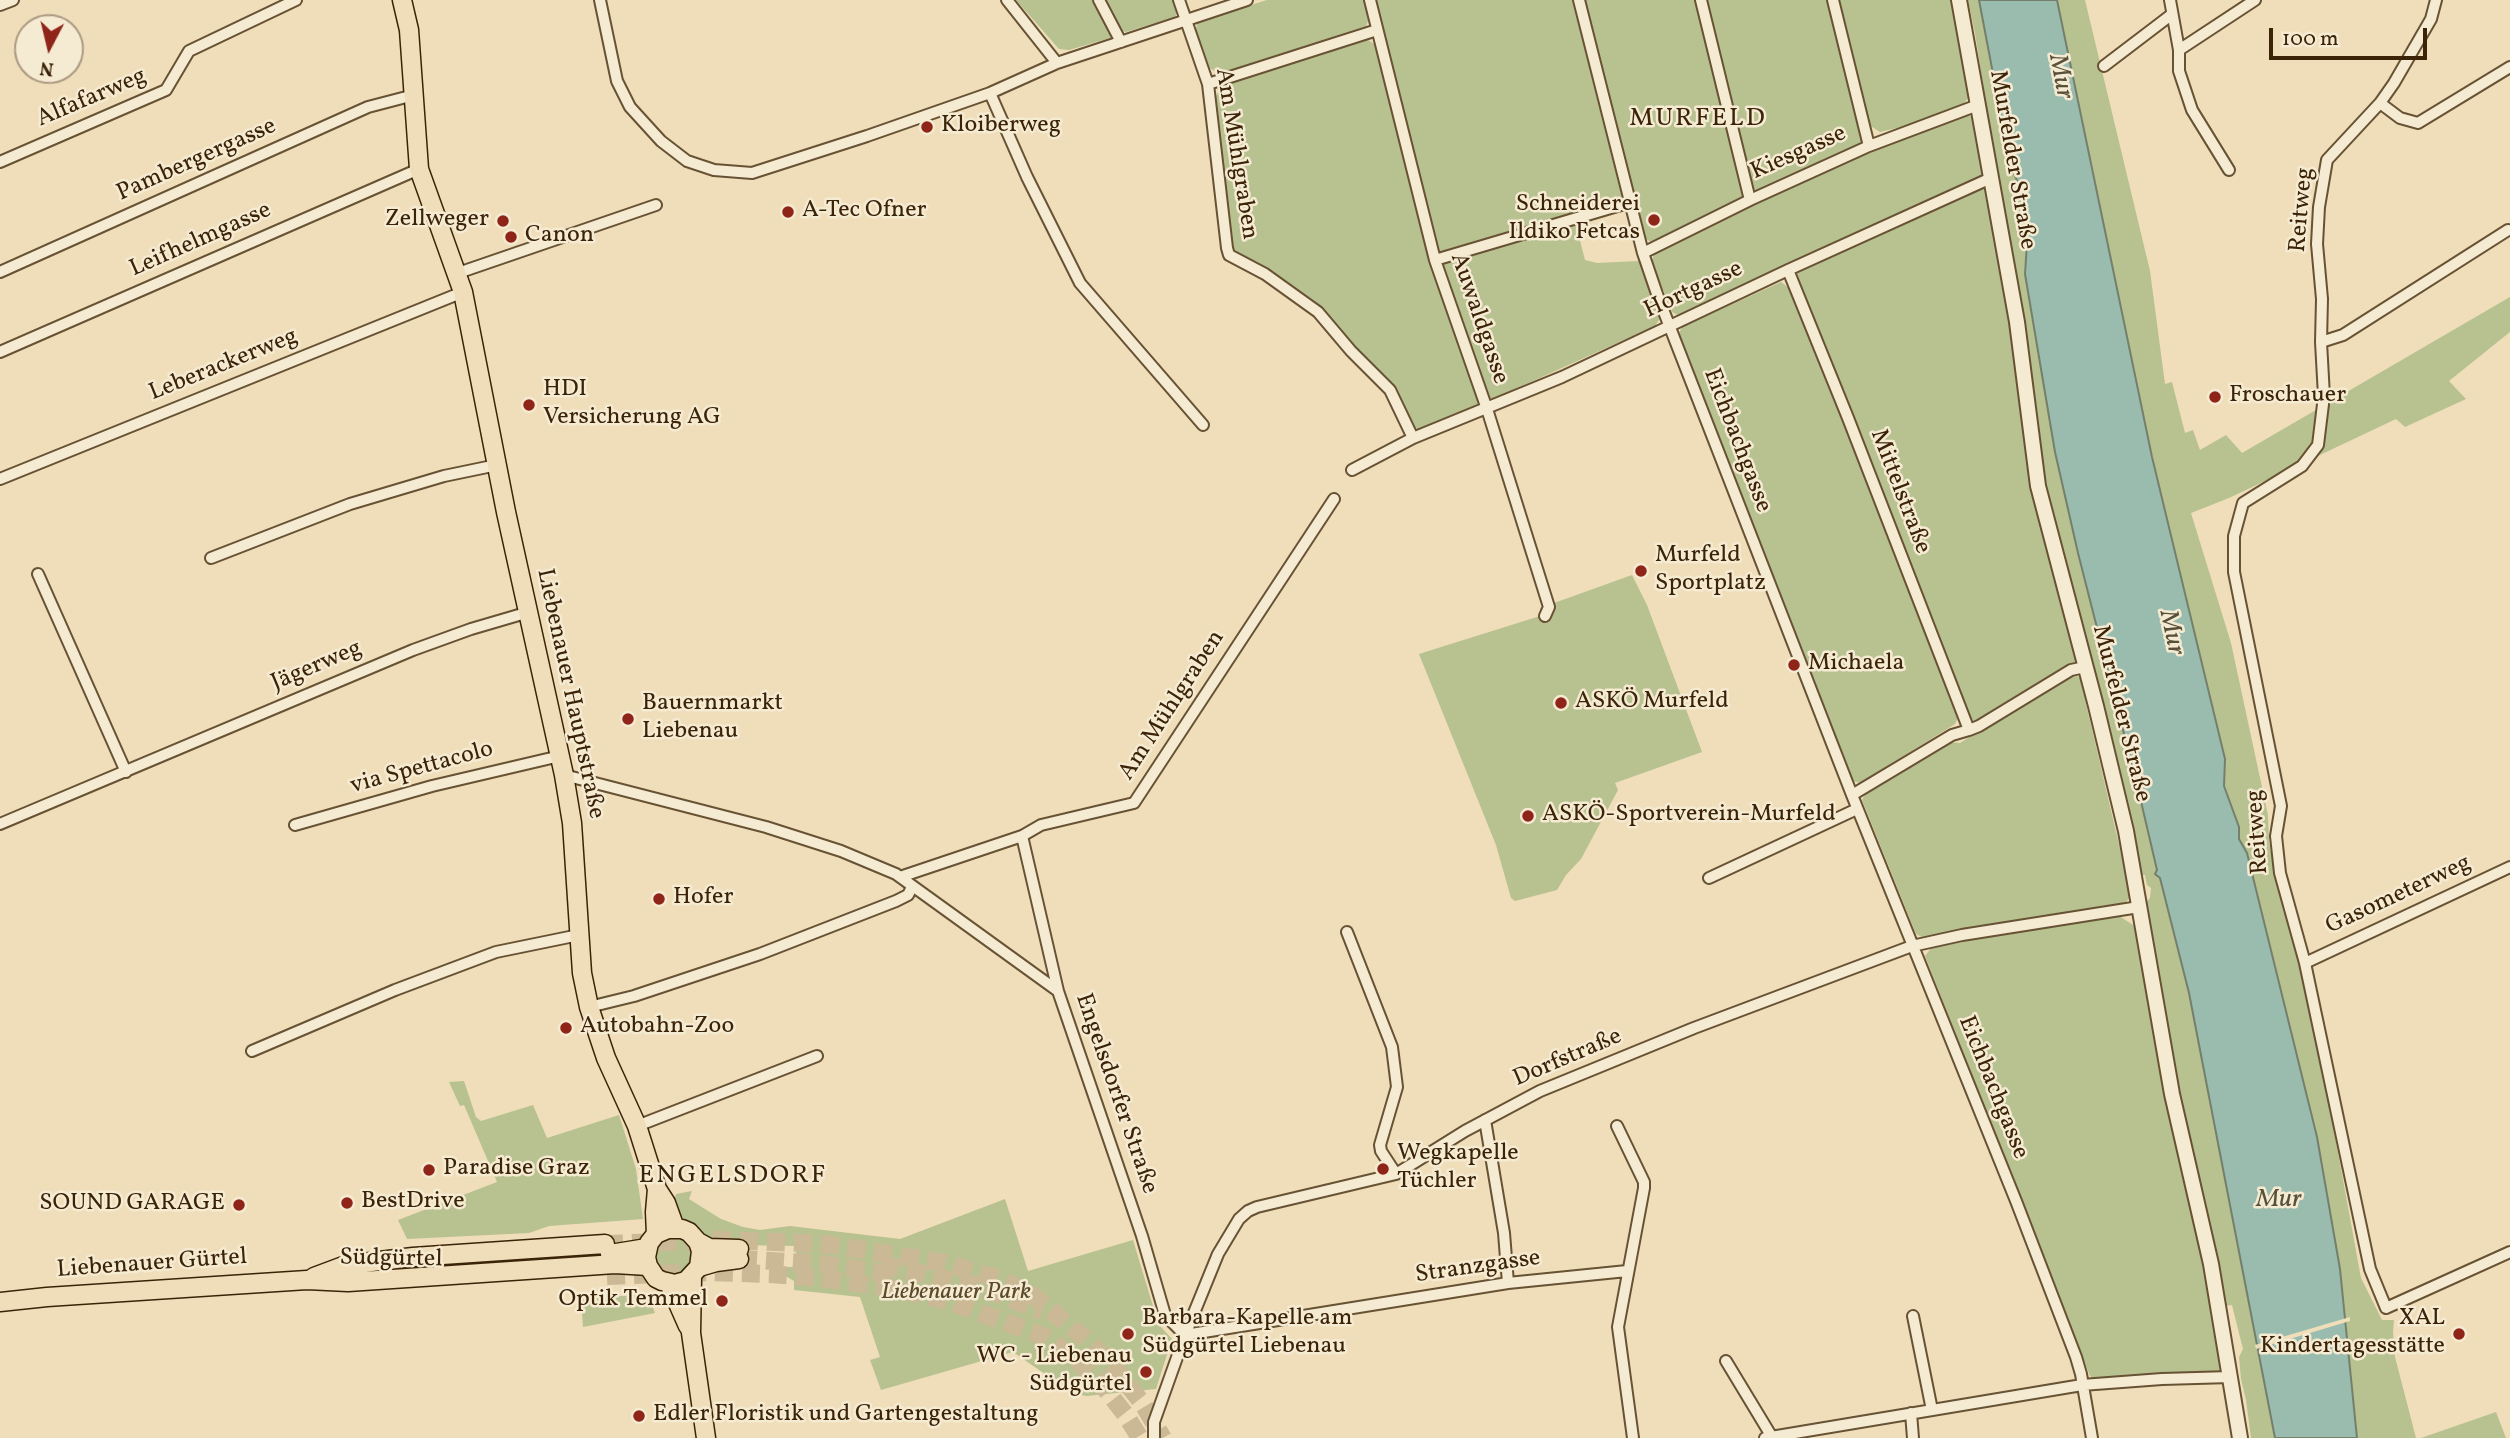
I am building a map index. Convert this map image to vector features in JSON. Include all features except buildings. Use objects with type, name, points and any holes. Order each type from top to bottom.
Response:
[{"type":"main road","name":"Liebenauer Hauptstraße","points":[[402,0],[409,30],[419,169],[463,292],[564,775],[572,823],[582,973],[596,1005],[606,1058],[637,1126],[657,1189],[666,1203],[675,1228]]},
{"type":"main road","name":"Liebenauer Hauptstraße","points":[[650,1250],[657,1189]]},
{"type":"main road","points":[[307,1280],[348,1282],[615,1264],[650,1250],[675,1228],[689,1233],[709,1248],[739,1254],[696,1272],[681,1283],[669,1283],[656,1278],[650,1250]]},
{"type":"main road","points":[[698,1242],[701,1251],[696,1272],[691,1333],[706,1438]]},
{"type":"main road","name":"Südgürtel","points":[[307,1280],[346,1265],[413,1257],[605,1244]]},
{"type":"main road","name":"Südgürtel","points":[[307,1280],[349,1288],[419,1289],[607,1276]]},
{"type":"main road","name":"Liebenauer Gürtel","points":[[0,1303],[47,1297],[307,1280]]},
{"type":"main road","points":[[669,1283],[691,1333]]},
{"type":"street","points":[[0,5],[13,0]]},
{"type":"street","name":"Alfafarweg","points":[[0,162],[166,90],[189,51],[296,0]]},
{"type":"street","points":[[600,0],[617,81],[630,107],[661,141],[688,161],[714,170],[752,173],[867,136],[989,93],[1058,63],[1247,0]]},
{"type":"street","points":[[1007,0],[1058,63]]},
{"type":"street","points":[[1099,0],[1121,42]]},
{"type":"street","name":"Am Mühlgraben","points":[[1179,0],[1208,84],[1229,255],[1265,274],[1318,312],[1351,351],[1390,390],[1413,438]]},
{"type":"street","name":"Auwaldgasse","points":[[1370,0],[1435,260],[1487,409],[1549,607],[1545,617]]},
{"type":"street","name":"Eichbachgasse","points":[[1579,0],[1643,253],[1669,326],[1857,809],[2016,1200],[2076,1357],[2092,1438]]},
{"type":"street","points":[[1701,0],[1750,200]]},
{"type":"street","points":[[1833,0],[1869,146]]},
{"type":"street","name":"Murfelder Straße","points":[[1959,0],[2017,322],[2038,486],[2126,831],[2172,1094],[2211,1264],[2240,1438]]},
{"type":"street","points":[[2170,0],[2179,50],[2179,71],[2192,110],[2229,170]]},
{"type":"street","points":[[2179,50],[2255,0]]},
{"type":"street","name":"Reitweg","points":[[2436,0],[2431,19],[2380,103],[2327,160],[2319,207],[2317,244],[2322,299],[2323,396],[2318,445],[2302,466],[2243,503],[2234,536],[2234,572],[2281,806],[2276,836],[2280,873],[2305,963],[2370,1269],[2386,1308],[2510,1252]]},
{"type":"street","points":[[2104,66],[2171,15]]},
{"type":"street","points":[[1208,84],[1377,30]]},
{"type":"street","points":[[2380,103],[2400,118],[2418,123],[2510,67]]},
{"type":"street","points":[[989,93],[1080,283],[1203,425]]},
{"type":"street","name":"Pambergergasse","points":[[0,272],[369,107],[414,95]]},
{"type":"street","name":"Kiesgasse","points":[[1643,253],[1750,200],[1869,146],[1978,105]]},
{"type":"street","name":"Leifhelmgasse","points":[[0,352],[419,169]]},
{"type":"street","name":"Hortgasse","points":[[1413,438],[1562,377],[1991,178]]},
{"type":"street","points":[[1435,260],[1630,202]]},
{"type":"street","points":[[458,273],[656,205]]},
{"type":"street","points":[[2321,342],[2343,335],[2508,230]]},
{"type":"street","name":"Mittelstraße","points":[[1788,270],[1969,730]]},
{"type":"street","name":"Leberackerweg","points":[[0,479],[463,292]]},
{"type":"street","points":[[1352,470],[1413,438]]},
{"type":"street","points":[[211,558],[350,504],[444,476],[497,464]]},
{"type":"street","name":"Am Mühlgraben","points":[[900,877],[1023,836],[1041,825],[1134,803],[1334,499]]},
{"type":"street","points":[[38,574],[126,772]]},
{"type":"street","name":"Jägerweg","points":[[0,824],[413,650],[529,612]]},
{"type":"street","points":[[1852,795],[1952,735],[1979,726],[2071,670],[2085,667]]},
{"type":"street","name":"via Spettacolo","points":[[295,825],[432,786],[560,756]]},
{"type":"street","name":"Engelsdorfer Straße","points":[[564,775],[766,827],[841,851],[900,877],[1058,991],[1142,1236],[1165,1315],[1185,1335]]},
{"type":"street","points":[[1709,877],[1857,809]]},
{"type":"street","points":[[1023,836],[1058,991]]},
{"type":"street","name":"Gasometerweg","points":[[2305,963],[2510,867]]},
{"type":"street","points":[[596,1005],[760,954],[896,901],[908,895],[912,887]]},
{"type":"street","name":"Dorfstraße","points":[[1154,1438],[1154,1422],[1185,1335],[1225,1239],[1243,1215],[1257,1207],[1396,1174],[1485,1120],[1540,1091],[1695,1028],[1912,946],[1962,935],[2139,907]]},
{"type":"street","points":[[1346,932],[1392,1046],[1397,1087],[1380,1145],[1381,1152],[1396,1174]]},
{"type":"street","points":[[252,1051],[395,990],[496,952],[579,935]]},
{"type":"street","points":[[637,1126],[817,1056]]},
{"type":"street","points":[[1485,1120],[1504,1233],[1508,1283]]},
{"type":"street","points":[[1617,1126],[1644,1182],[1618,1328],[1633,1438]]},
{"type":"street","name":"Stranzgasse","points":[[1185,1335],[1508,1283],[1627,1271]]},
{"type":"street","points":[[1913,1316],[1932,1410]]},
{"type":"street","points":[[1726,1361],[1769,1437],[2082,1385],[2162,1378],[2231,1377]]},
{"type":"street","points":[[1911,1413],[1913,1438]]},
{"type":"green space","points":[[1016,0],[1095,0],[1112,34],[1110,38],[1069,50],[1059,49]]},
{"type":"green space","points":[[1104,0],[1176,0],[1179,9],[1175,17],[1126,32],[1119,30]]},
{"type":"green space","points":[[1267,0],[1365,0],[1369,19],[1366,26],[1219,74],[1210,68],[1196,31],[1197,22]]},
{"type":"green space","points":[[1375,0],[1572,0],[1622,197],[1445,255],[1440,252]]},
{"type":"green space","points":[[1585,0],[1696,0],[1745,197],[1651,242],[1646,239]]},
{"type":"green space","points":[[1706,0],[1829,0],[1863,141],[1860,147],[1759,192],[1754,189]]},
{"type":"green space","points":[[1839,0],[1952,0],[1969,97],[1963,105],[1926,121],[1880,132],[1869,125]]},
{"type":"green space","points":[[1968,0],[1979,0],[2010,163],[2019,186],[2028,228],[2025,274],[2055,452],[2139,792],[2157,870],[2155,874],[2160,877],[2189,993],[2275,1438],[2251,1438],[2239,1357],[2243,1349],[2232,1305],[2225,1306],[2173,1079],[2143,905],[2150,898],[2151,888],[2147,885],[2145,875],[2139,875],[2046,488]]},
{"type":"green space","points":[[2057,0],[2085,0],[2150,271],[2165,384],[2172,382],[2185,433],[2193,430],[2200,450],[2226,435],[2242,453],[2510,297],[2510,332],[2449,381],[2466,399],[2405,427],[2396,419],[2229,498],[2191,513],[2231,643],[2268,815],[2269,842],[2277,884],[2311,1005],[2361,1278],[2382,1320],[2394,1320],[2395,1357],[2416,1438],[2357,1438],[2340,1269],[2317,1137],[2247,853],[2239,839],[2239,827],[2224,786],[2225,759],[2152,457]]},
{"type":"green space","points":[[1365,38],[1376,45],[1481,405],[1422,431],[1415,428],[1397,392],[1319,307],[1286,281],[1238,254],[1231,246],[1215,98],[1222,84]]},
{"type":"green space","points":[[1964,114],[1975,118],[1984,172],[1977,179],[1678,315],[1672,312],[1652,262],[1654,253],[1812,177]]},
{"type":"green space","points":[[1983,189],[1988,190],[2013,334],[2015,372],[2034,484],[2076,661],[1977,722],[1971,719],[1793,275]]},
{"type":"green space","points":[[1575,221],[1585,260],[1597,263],[1639,261],[1660,318],[1655,326],[1493,399],[1487,396],[1443,264],[1453,256]]},
{"type":"green space","points":[[1781,282],[1789,288],[1824,373],[1958,718],[1955,724],[1860,783],[1853,781],[1679,333],[1682,327]]},
{"type":"green space","name":"ASKÖ Murfeld","points":[[1632,575],[1647,605],[1702,752],[1615,783],[1618,790],[1581,859],[1557,890],[1515,901],[1511,898],[1496,845],[1419,654],[1540,616],[1540,608]]},
{"type":"green space","points":[[2072,673],[2080,678],[2131,896],[2125,903],[1922,937],[1916,934],[1862,800],[1866,793],[1947,742],[1960,743]]},
{"type":"green space","points":[[2119,916],[2135,926],[2225,1371],[2094,1379],[2090,1376],[1925,956],[1931,948]]},
{"type":"green space","points":[[464,1081],[476,1117],[481,1121],[533,1105],[547,1138],[619,1115],[636,1169],[643,1219],[549,1226],[529,1233],[407,1239],[398,1220],[497,1182],[464,1105],[460,1106],[449,1082]]},
{"type":"green space","name":"Liebenauer Park","points":[[692,1191],[689,1199],[721,1219],[743,1227],[760,1230],[790,1226],[900,1239],[1005,1199],[1028,1271],[1133,1240],[1156,1316],[1161,1327],[1172,1339],[1156,1389],[1087,1396],[1074,1394],[1013,1352],[881,1390],[870,1360],[880,1357],[860,1297],[794,1290],[794,1281],[770,1267],[795,1267],[797,1246],[736,1245],[709,1241],[672,1207],[676,1194]]},
{"type":"green space","points":[[674,1237],[687,1242],[692,1255],[687,1268],[674,1273],[661,1268],[656,1255],[661,1242]]},
{"type":"green space","points":[[648,1294],[655,1313],[583,1327],[581,1299]]},
{"type":"green space","points":[[2496,1412],[2506,1438],[2421,1438]]},
{"type":"water","name":"Mur","points":[[1979,0],[2057,0],[2152,457],[2225,759],[2224,786],[2239,827],[2239,839],[2247,853],[2317,1137],[2340,1269],[2357,1438],[2275,1438],[2189,993],[2160,878],[2155,874],[2157,870],[2139,793],[2055,452],[2025,274],[2028,228],[2019,186],[2010,163]]},
{"type":"pier","points":[[2350,1317],[2350,1321],[2256,1349],[2255,1345]]},
{"type":"tunnel","points":[[605,1244],[723,1240],[825,1244],[944,1263],[999,1279],[1031,1294],[1088,1341],[1117,1371],[1143,1404],[1163,1438]]},
{"type":"tunnel","points":[[739,1259],[822,1264],[893,1275]]},
{"type":"tunnel","points":[[881,1264],[980,1287],[1042,1311]]},
{"type":"tunnel","points":[[607,1276],[711,1272],[770,1274],[892,1288],[948,1301],[1043,1336],[1074,1357],[1103,1386],[1140,1438]]},
{"type":"place","name":"Kloiberweg","points":[[927,127]]},
{"type":"place","name":"A-Tec Ofner","points":[[788,212]]},
{"type":"place","name":"Schneiderei Ildiko Fetcas","points":[[1654,220]]},
{"type":"place","name":"Zellweger","points":[[503,221]]},
{"type":"place","name":"Canon","points":[[511,237]]},
{"type":"place","name":"Froschauer","points":[[2215,397]]},
{"type":"place","name":"HDI Versicherung AG","points":[[529,405]]},
{"type":"place","name":"Murfeld Sportplatz","points":[[1641,571]]},
{"type":"place","name":"Michaela","points":[[1794,665]]},
{"type":"place","name":"ASKÖ Murfeld","points":[[1561,703]]},
{"type":"place","name":"Bauernmarkt Liebenau","points":[[628,719]]},
{"type":"place","name":"ASKÖ-Sportverein-Murfeld","points":[[1528,816]]},
{"type":"place","name":"Hofer","points":[[659,899]]},
{"type":"place","name":"Autobahn-Zoo","points":[[566,1028]]},
{"type":"place","name":"Wegkapelle Tüchler","points":[[1383,1169]]},
{"type":"place","name":"Paradise Graz","points":[[429,1170]]},
{"type":"place","name":"BestDrive","points":[[347,1203]]},
{"type":"place","name":"SOUND GARAGE","points":[[239,1205]]},
{"type":"place","name":"Optik Temmel","points":[[722,1301]]},
{"type":"place","name":"Barbara-Kapelle am Südgürtel Liebenau","points":[[1128,1334]]},
{"type":"place","name":"XAL Kindertagesstätte","points":[[2459,1334]]},
{"type":"place","name":"WC - Liebenau Südgürtel","points":[[1146,1372]]},
{"type":"place","name":"Edler Floristik und Gartengestaltung","points":[[639,1416]]},
{"type":"district","name":"MURFELD","points":[[1698,120]]},
{"type":"district","name":"ENGELSDORF","points":[[733,1177]]}]
